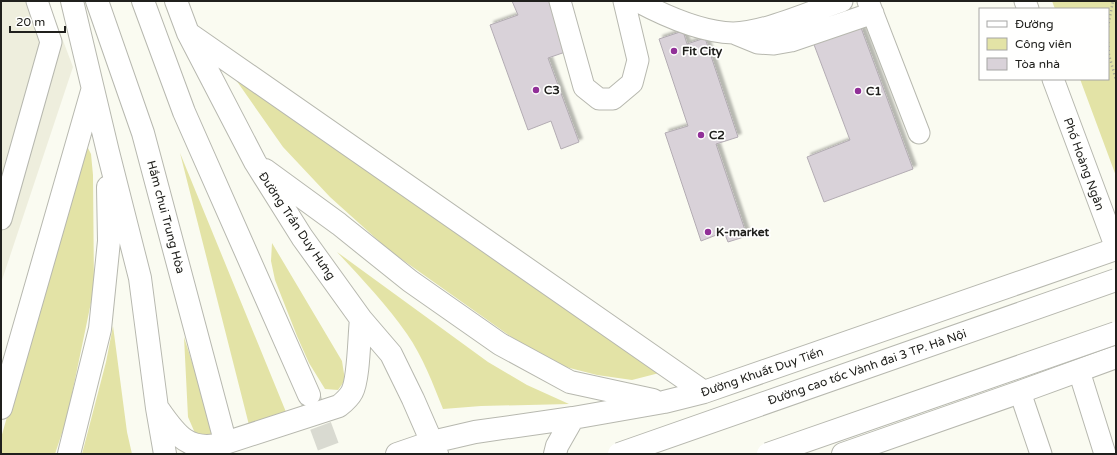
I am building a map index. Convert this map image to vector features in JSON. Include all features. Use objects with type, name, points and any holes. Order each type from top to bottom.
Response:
[{"type":"main road","points":[[72,1],[140,278],[157,408],[165,454]]},
{"type":"main road","name":"Hầm chui Trung Hòa","points":[[97,1],[143,133],[224,437]]},
{"type":"main road","points":[[143,1],[184,112],[309,395]]},
{"type":"main road","name":"Đường Trần Duy Hưng","points":[[176,1],[188,33],[255,162],[302,237],[361,320],[391,354],[413,398],[434,448]]},
{"type":"main road","points":[[188,33],[704,392]]},
{"type":"main road","points":[[1,408],[93,88]]},
{"type":"main road","points":[[69,454],[100,329],[109,241],[108,152]]},
{"type":"main road","points":[[255,162],[339,224],[410,281],[500,344],[570,382],[664,402]]},
{"type":"main road","name":"Đường Khuất Duy Tiến","points":[[397,454],[434,448],[475,432],[573,418],[664,402],[704,392],[1116,249]]},
{"type":"main road","name":"Đường cao tốc Vành đai 3 TP. Hà Nội","points":[[618,454],[1116,280]]},
{"type":"main road","points":[[157,408],[170,427],[184,440],[198,446],[209,447],[339,406],[347,400],[353,391],[356,377],[361,320]]},
{"type":"main road","points":[[768,454],[1116,333]]},
{"type":"main road","points":[[845,454],[1116,357]]},
{"type":"main road","points":[[555,454],[557,446],[573,418]]},
{"type":"street","points":[[1,219],[51,42],[37,1]]},
{"type":"street","points":[[560,1],[584,87],[599,99],[613,98],[632,83],[638,60],[624,1]]},
{"type":"street","points":[[638,1],[683,23],[721,32],[734,33],[770,26],[842,1]]},
{"type":"street","points":[[734,33],[758,43],[774,44],[791,42],[870,7],[919,133]]},
{"type":"street","name":"Phố Hoàng Ngân","points":[[1053,80],[1116,249]]},
{"type":"street","points":[[1079,371],[1105,454]]},
{"type":"street","points":[[1020,392],[1041,454]]},
{"type":"path","points":[[1109,22],[1113,1]]},
{"type":"path","points":[[1109,55],[1116,80]]},
{"type":"shaded area","points":[[1,1],[48,1],[73,67],[1,283]]},
{"type":"green space","points":[[1052,1],[1116,1],[1116,176],[1080,80],[1109,80],[1109,8],[1055,8]]},
{"type":"green space","points":[[236,80],[667,371],[632,380],[597,375],[558,365],[520,343],[390,251],[330,197],[283,147]]},
{"type":"green space","points":[[85,142],[91,154],[93,175],[94,288],[67,418],[55,454],[1,454],[1,438]]},
{"type":"green space","points":[[180,153],[286,412],[249,425]]},
{"type":"green space","points":[[272,243],[342,361],[345,380],[338,390],[325,389],[309,363],[275,280],[271,261]]},
{"type":"green space","points":[[337,252],[488,362],[527,385],[569,404],[481,406],[443,409],[423,361],[407,334],[383,302]]},
{"type":"green space","points":[[113,326],[127,432],[132,454],[82,454],[106,362]]},
{"type":"green space","points":[[184,337],[215,434],[198,440],[188,417]]},
{"type":"building","name":"C3","points":[[512,1],[553,1],[571,50],[548,58],[579,142],[561,149],[551,121],[528,130],[490,25],[518,15]]},
{"type":"building","name":"C1","points":[[860,25],[913,169],[824,202],[807,157],[850,140],[813,42]]},
{"type":"building","name":"C2","points":[[683,31],[687,44],[705,38],[738,137],[716,144],[747,236],[728,242],[724,232],[701,241],[665,133],[688,126],[659,39]]},
{"type":"tunnel","points":[[309,395],[331,454]]},
{"type":"place","name":"Fit City","points":[[674,51]]},
{"type":"place","name":"C3","points":[[536,90]]},
{"type":"place","name":"C1","points":[[858,91]]},
{"type":"place","name":"C2","points":[[701,135]]},
{"type":"place","name":"K-market","points":[[708,232]]}]
